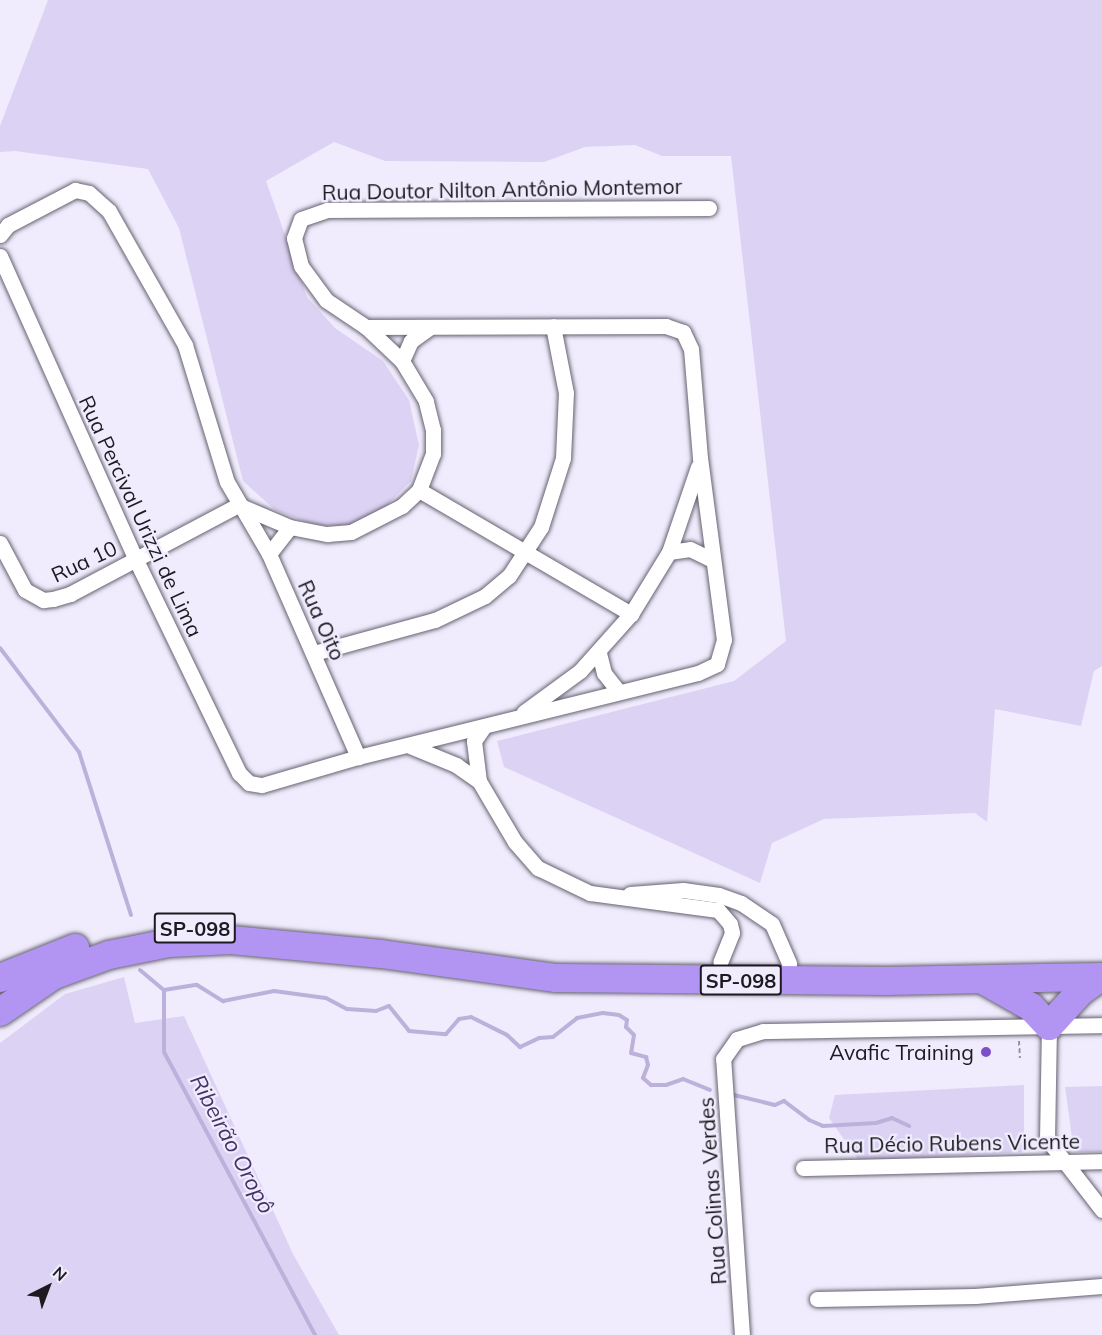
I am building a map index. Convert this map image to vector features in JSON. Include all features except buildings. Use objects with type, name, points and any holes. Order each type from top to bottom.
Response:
[{"type":"highway","name":"SP-098","points":[[0,978],[109,939],[208,927],[268,928],[562,959],[1102,972]]},
{"type":"highway","name":"SP-098","points":[[0,1012],[54,975],[109,955],[169,943],[231,940],[349,951],[556,978],[980,979],[1102,972]]},
{"type":"highway","points":[[980,979],[1031,1007],[1049,1026],[1102,972]]},
{"type":"street","points":[[4,230],[75,189],[89,193],[109,211],[165,304],[185,345],[215,448],[238,505]]},
{"type":"street","name":"Rua Doutor Nilton Antônio Montemor","points":[[238,505],[290,527],[327,534],[351,532],[402,506],[419,490],[431,463],[434,430],[426,402],[402,361],[366,327],[326,300],[301,266],[295,251],[295,227],[310,213],[709,208]]},
{"type":"street","name":"Rua Percival Urizzi de Lima","points":[[0,256],[136,560],[239,773],[255,785],[358,757]]},
{"type":"street","points":[[314,653],[435,620],[463,607],[498,586],[526,552],[555,494],[563,458],[566,393],[553,326]]},
{"type":"street","points":[[358,757],[483,728],[514,718],[698,673],[717,664],[724,640],[700,458],[692,349],[682,332],[666,326],[366,327]]},
{"type":"street","points":[[402,361],[411,341],[429,328]]},
{"type":"street","points":[[514,718],[555,691],[599,653],[631,614],[669,552],[688,505],[700,458]]},
{"type":"street","points":[[419,490],[631,614]]},
{"type":"street","name":"Rua Oito","points":[[238,505],[269,554],[358,757]]},
{"type":"street","name":"Rua 10","points":[[0,543],[25,590],[43,600],[70,594],[238,505]]},
{"type":"street","points":[[269,554],[290,527]]},
{"type":"street","points":[[669,552],[690,549],[713,560]]},
{"type":"street","points":[[599,653],[604,673],[619,692]]},
{"type":"street","points":[[483,728],[474,741],[479,781],[515,842],[538,868],[581,890],[615,897],[718,910],[730,924],[732,933],[720,962]]},
{"type":"street","points":[[410,746],[456,765],[479,781]]},
{"type":"street","points":[[615,897],[683,890],[734,900],[772,924],[789,963]]},
{"type":"street","points":[[1102,1025],[1049,1026],[1047,1139],[1061,1161],[1102,1210]]},
{"type":"street","name":"Rua Colinas Verdes","points":[[742,1335],[723,1059],[729,1047],[737,1039],[763,1031],[1049,1026]]},
{"type":"street","name":"Rua Décio Rubens Vicente","points":[[804,1168],[1102,1161]]},
{"type":"street","points":[[817,1299],[975,1296],[1102,1286]]},
{"type":"path","points":[[1020,1041],[1020,1058]]},
{"type":"shaded area","points":[[48,0],[1102,0],[1102,666],[1094,671],[1081,726],[995,709],[987,822],[975,813],[824,819],[772,843],[760,883],[504,767],[497,741],[734,681],[786,641],[731,156],[662,156],[635,145],[585,147],[544,162],[385,161],[334,142],[266,181],[307,297],[335,328],[383,361],[409,400],[419,445],[411,481],[384,508],[352,527],[314,525],[275,510],[243,481],[179,228],[148,169],[15,151],[0,152],[0,126]]},
{"type":"shaded area","points":[[124,977],[135,1023],[184,1016],[293,1254],[339,1335],[0,1335],[0,1043],[65,994]]},
{"type":"shaded area","points":[[1024,1085],[1024,1152],[859,1161],[829,1118],[835,1095]]},
{"type":"shaded area","points":[[1102,1086],[1102,1152],[1074,1152],[1065,1087]]},
{"type":"waterway","name":"Ribeirão Oropô","points":[[0,648],[79,752],[131,915]]},
{"type":"waterway","name":"Ribeirão Oropô","points":[[140,970],[164,990],[164,1052],[315,1335]]},
{"type":"waterway","points":[[164,990],[197,985],[223,1001],[274,991],[326,998],[347,1009],[376,1011],[389,1006],[409,1031],[446,1034],[459,1019],[471,1017],[507,1035],[520,1047],[539,1038],[553,1037],[577,1018],[603,1013],[619,1015],[627,1020],[626,1027],[634,1035],[631,1053],[646,1057],[648,1065],[643,1078],[651,1085],[666,1085],[683,1079],[710,1090]]},
{"type":"waterway","points":[[734,1095],[775,1105],[784,1101],[809,1120],[823,1126],[876,1123],[892,1118],[909,1126]]},
{"type":"place","name":"Avafic Training","points":[[986,1052]]}]
